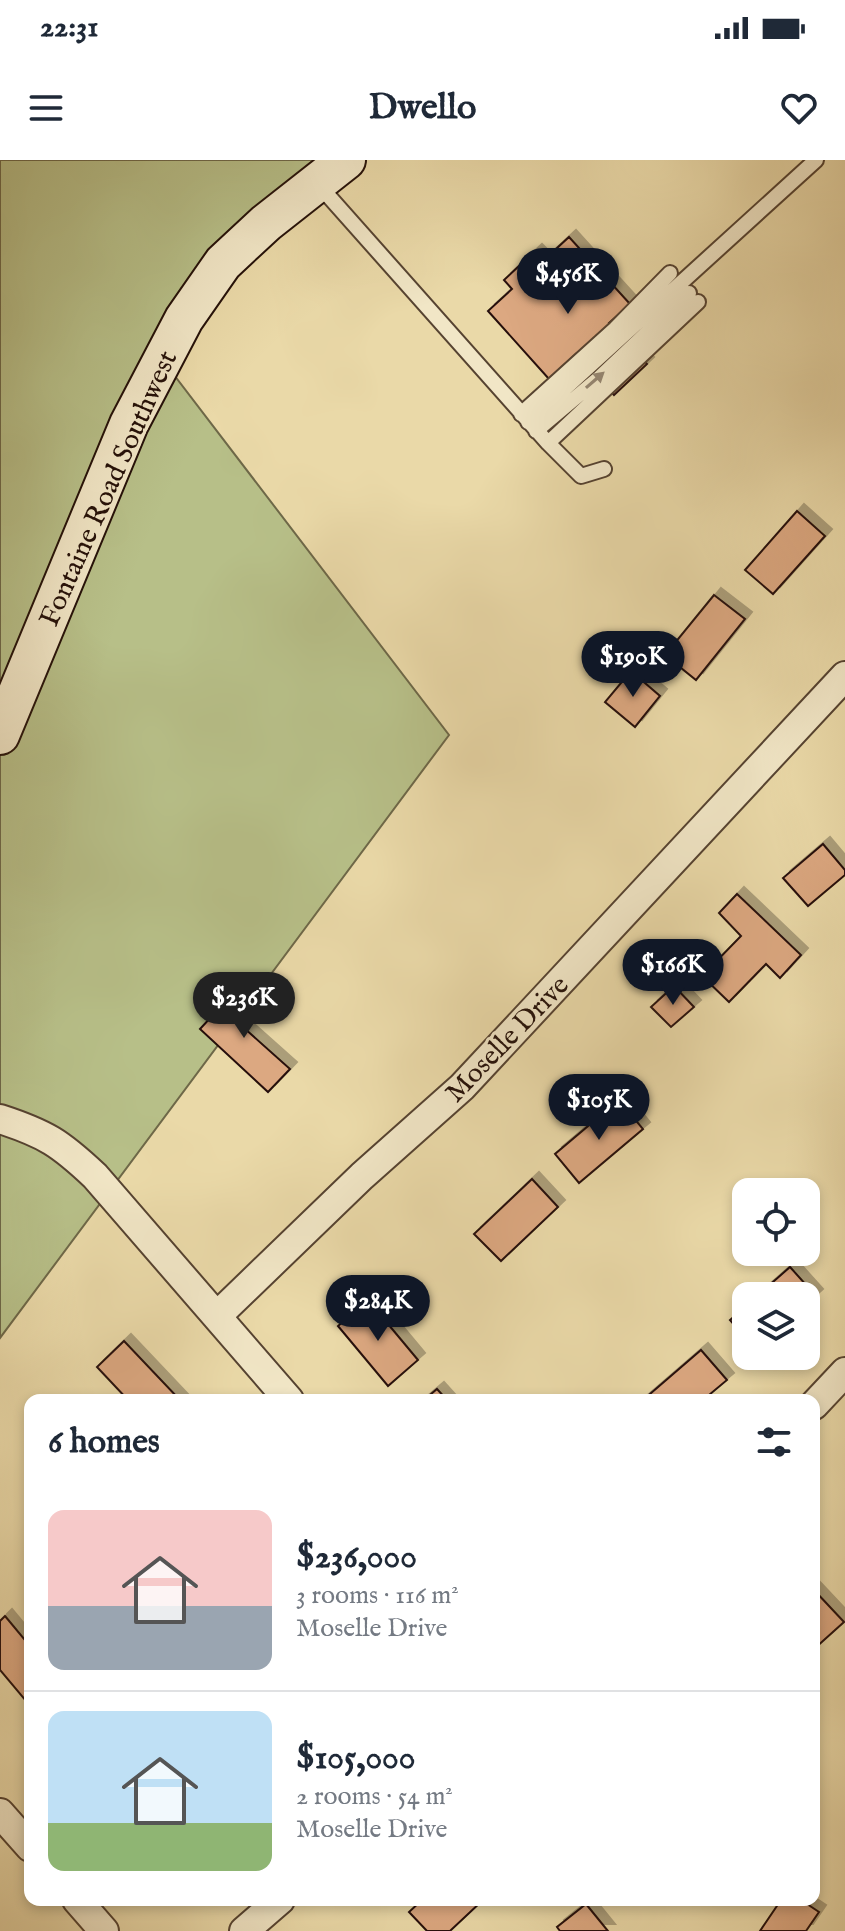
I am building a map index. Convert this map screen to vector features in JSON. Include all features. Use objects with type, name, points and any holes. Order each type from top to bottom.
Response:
[{"type":"main road","name":"Fontaine Road Southwest","points":[[0,735],[129,424],[184,319],[223,263],[266,223],[331,171]]},
{"type":"street","name":"Moselle Drive","points":[[218,1315],[362,1176],[462,1087],[845,676]]},
{"type":"street","points":[[0,1119],[38,1132],[66,1148],[104,1185],[284,1394]]},
{"type":"street","points":[[820,1399],[845,1372]]},
{"type":"street","points":[[0,1813],[24,1840]]},
{"type":"street","points":[[82,1906],[104,1931]]},
{"type":"street","points":[[244,1931],[273,1906]]},
{"type":"lane","points":[[528,422],[684,288],[816,160]]},
{"type":"lane","points":[[331,171],[528,422],[581,476],[604,469]]},
{"type":"lane","points":[[548,443],[684,288]]},
{"type":"green space","points":[[0,160],[346,160],[298,198],[168,367],[449,735],[0,1338]]},
{"type":"building","points":[[569,237],[630,304],[609,323],[647,364],[614,395],[576,354],[549,379],[488,311],[512,289],[504,280],[535,251],[544,260]]},
{"type":"building","points":[[797,511],[825,536],[773,594],[745,570]]},
{"type":"building","points":[[714,595],[745,619],[696,680],[665,655]]},
{"type":"building","points":[[631,671],[660,696],[635,727],[605,702]]},
{"type":"building","points":[[823,844],[845,870],[845,875],[808,906],[783,878]]},
{"type":"building","points":[[737,894],[801,955],[780,978],[766,964],[729,1002],[702,976],[741,936],[719,913]]},
{"type":"building","points":[[674,986],[694,1007],[671,1027],[651,1007]]},
{"type":"building","points":[[238,988],[261,1009],[244,1028],[290,1069],[268,1092],[200,1029]]},
{"type":"building","points":[[619,1100],[643,1129],[579,1183],[555,1154]]},
{"type":"building","points":[[532,1179],[558,1207],[501,1261],[474,1234]]},
{"type":"building","points":[[790,1267],[803,1282],[773,1282]]},
{"type":"building","points":[[368,1300],[418,1360],[388,1386],[338,1326]]},
{"type":"building","points":[[124,1341],[174,1394],[122,1394],[97,1367]]},
{"type":"building","points":[[701,1350],[727,1380],[710,1394],[650,1394]]},
{"type":"building","points":[[820,1596],[844,1622],[820,1644]]},
{"type":"building","points":[[5,1616],[24,1639],[24,1699],[0,1670],[0,1621]]},
{"type":"building","points":[[416,1906],[477,1906],[450,1931],[427,1931],[409,1912]]},
{"type":"building","points":[[588,1906],[608,1931],[560,1931],[557,1927]]},
{"type":"building","points":[[777,1906],[810,1906],[819,1912],[806,1931],[760,1931]]}]
